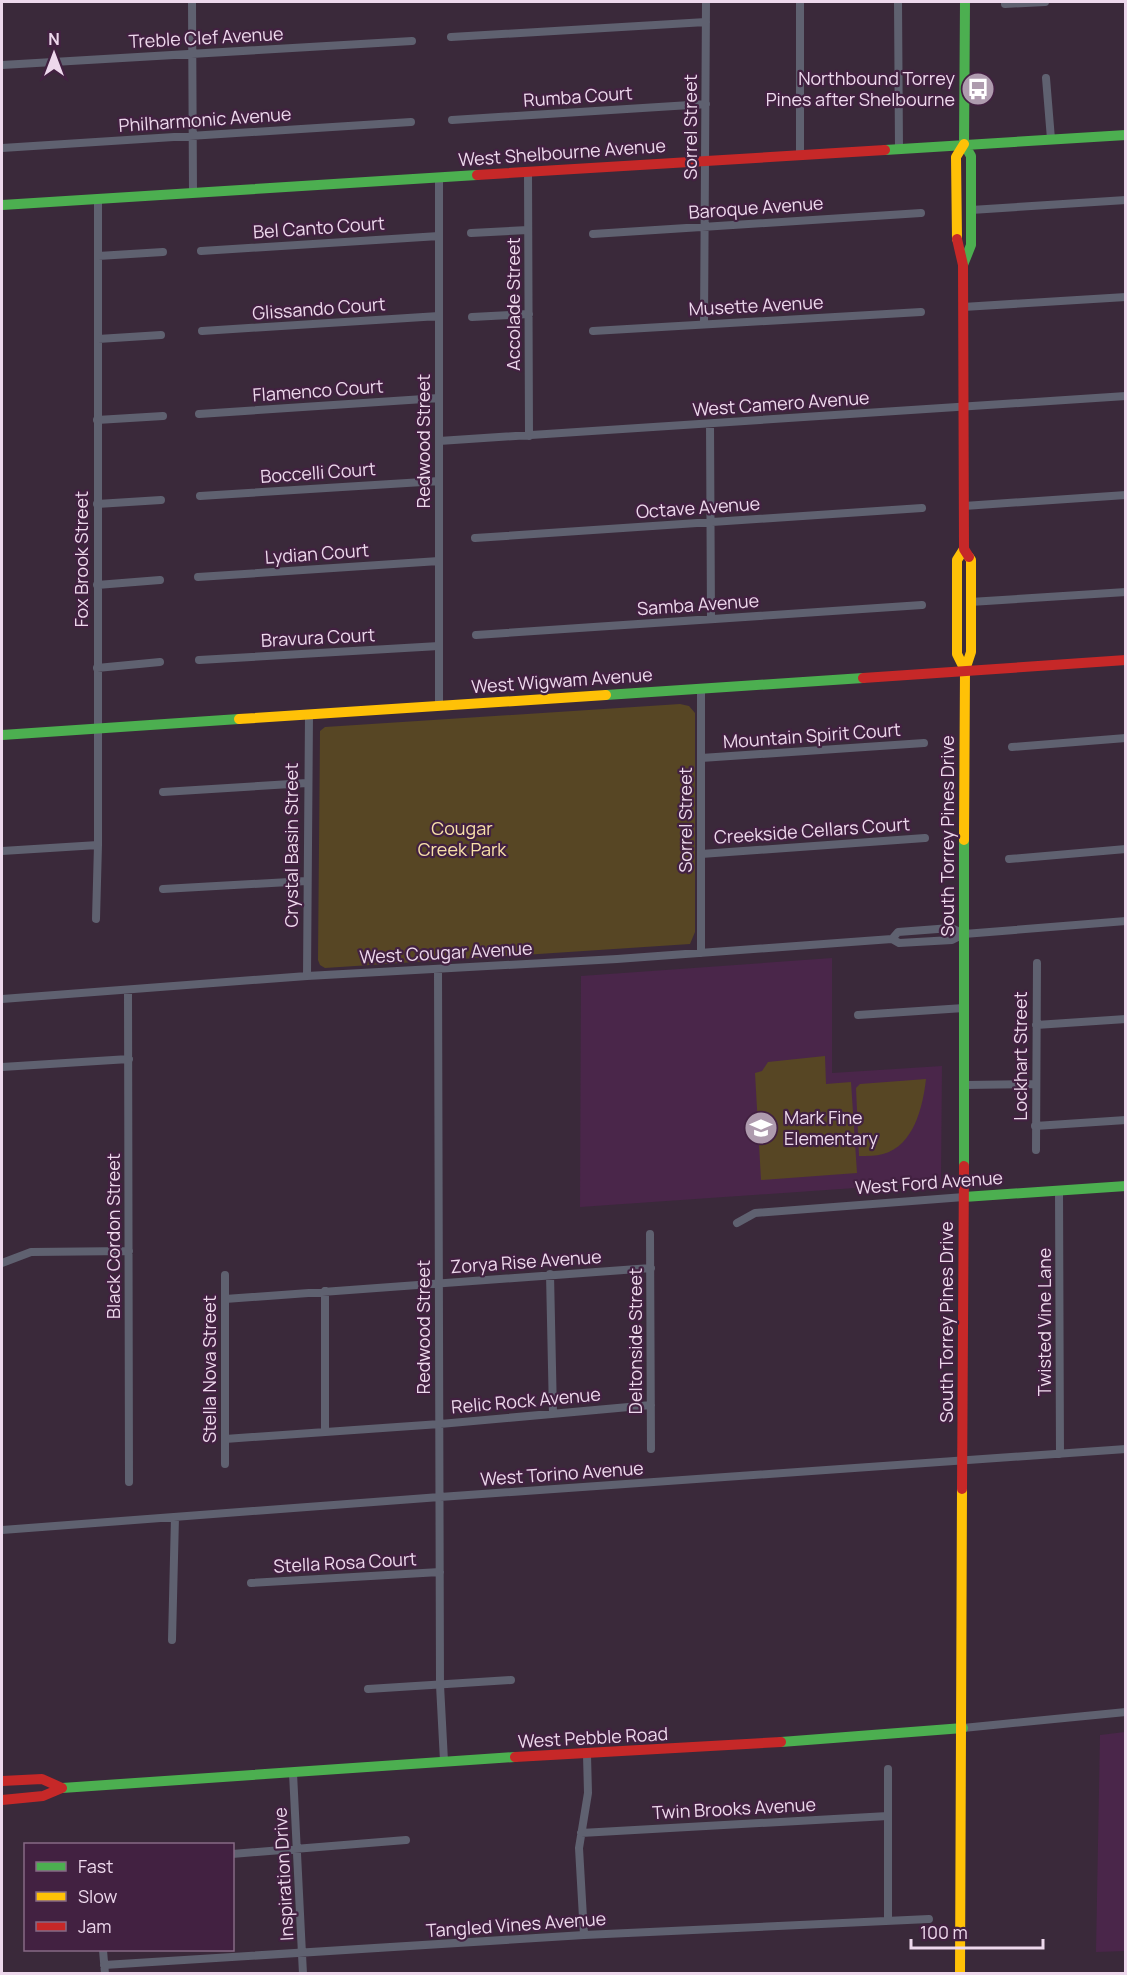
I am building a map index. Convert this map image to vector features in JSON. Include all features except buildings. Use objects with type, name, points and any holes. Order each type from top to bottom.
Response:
[{"type":"street","points":[[192,2],[193,193]]},
{"type":"street","name":"Sorrel Street","points":[[704,324],[706,2]]},
{"type":"street","points":[[800,2],[800,155]]},
{"type":"street","points":[[898,2],[899,149]]},
{"type":"street","name":"South Torrey Pines Drive","points":[[963,265],[971,245],[971,156],[964,144],[965,2]]},
{"type":"street","points":[[1005,4],[1045,2]]},
{"type":"street","points":[[451,37],[706,22]]},
{"type":"street","name":"Treble Clef Avenue","points":[[2,65],[412,41]]},
{"type":"street","points":[[1046,78],[1051,139]]},
{"type":"street","name":"Rumba Court","points":[[452,120],[706,104]]},
{"type":"street","name":"Philharmonic Avenue","points":[[2,148],[411,122]]},
{"type":"street","name":"West Shelbourne Avenue","points":[[2,205],[1125,135]]},
{"type":"street","name":"South Torrey Pines Drive","points":[[960,1974],[963,1728],[965,670],[971,652],[971,560],[964,549],[963,265],[957,245],[956,157],[964,144]]},
{"type":"street","name":"Accolade Street","points":[[528,172],[529,436]]},
{"type":"street","name":"Redwood Street","points":[[439,178],[439,705]]},
{"type":"street","name":"Fox Brook Street","points":[[96,919],[98,199]]},
{"type":"street","points":[[971,210],[1125,200]]},
{"type":"street","name":"Baroque Avenue","points":[[593,234],[921,213]]},
{"type":"street","points":[[471,233],[528,230]]},
{"type":"street","name":"Bel Canto Court","points":[[201,251],[439,236]]},
{"type":"street","points":[[98,256],[163,252]]},
{"type":"street","points":[[963,307],[1125,297]]},
{"type":"street","name":"Musette Avenue","points":[[593,332],[921,312]]},
{"type":"street","points":[[472,317],[529,314]]},
{"type":"street","name":"Glissando Court","points":[[202,331],[439,316]]},
{"type":"street","points":[[98,339],[161,335]]},
{"type":"street","name":"West Camero Avenue","points":[[439,441],[1125,396]]},
{"type":"street","name":"Flamenco Court","points":[[199,414],[439,398]]},
{"type":"street","points":[[97,420],[163,416]]},
{"type":"street","points":[[710,424],[711,619]]},
{"type":"street","name":"Boccelli Court","points":[[200,496],[439,481]]},
{"type":"street","points":[[964,506],[1125,495]]},
{"type":"street","points":[[97,504],[161,500]]},
{"type":"street","name":"Octave Avenue","points":[[475,538],[922,508]]},
{"type":"street","name":"South Torrey Pines Drive","points":[[964,549],[957,560],[957,654],[965,670]]},
{"type":"street","name":"Lydian Court","points":[[198,577],[439,561]]},
{"type":"street","points":[[97,585],[160,580]]},
{"type":"street","points":[[970,602],[1125,592]]},
{"type":"street","name":"Samba Avenue","points":[[476,635],[922,605]]},
{"type":"street","name":"Bravura Court","points":[[198,660],[439,646]]},
{"type":"street","name":"West Wigwam Avenue","points":[[2,735],[1125,660]]},
{"type":"street","points":[[97,668],[160,662]]},
{"type":"street","name":"Sorrel Street","points":[[701,688],[701,953]]},
{"type":"street","name":"Crystal Basin Street","points":[[307,976],[309,714]]},
{"type":"street","points":[[1012,747],[1125,738]]},
{"type":"street","name":"Mountain Spirit Court","points":[[701,758],[924,743]]},
{"type":"street","points":[[163,792],[307,783]]},
{"type":"street","name":"Creekside Cellars Court","points":[[701,854],[926,838]]},
{"type":"street","points":[[2,851],[98,844]]},
{"type":"street","points":[[1010,859],[1125,849]]},
{"type":"street","points":[[163,889],[307,881]]},
{"type":"street","name":"West Cougar Avenue","points":[[2,999],[307,976],[701,953],[892,939],[898,932],[951,928],[964,934],[1125,921]]},
{"type":"street","name":"Lockhart Street","points":[[1036,1150],[1037,963]]},
{"type":"street","name":"Redwood Street","points":[[438,969],[440,1686],[444,1761]]},
{"type":"street","name":"Black Cordon Street","points":[[128,990],[129,1482]]},
{"type":"street","points":[[858,1015],[964,1008]]},
{"type":"street","points":[[1036,1025],[1125,1019]]},
{"type":"street","points":[[2,1067],[129,1059]]},
{"type":"street","points":[[965,1084],[1035,1084]]},
{"type":"street","points":[[1035,1126],[1125,1120]]},
{"type":"street","name":"West Ford Avenue","points":[[737,1223],[755,1213],[1125,1186]]},
{"type":"street","name":"Twisted Vine Lane","points":[[1059,1190],[1060,1454]]},
{"type":"street","name":"Deltonside Street","points":[[650,1234],[651,1449]]},
{"type":"street","points":[[2,1263],[31,1252],[129,1251]]},
{"type":"street","name":"Zorya Rise Avenue","points":[[225,1299],[651,1268]]},
{"type":"street","points":[[550,1274],[553,1414]]},
{"type":"street","name":"Stella Nova Street","points":[[225,1275],[225,1464]]},
{"type":"street","points":[[325,1291],[325,1432]]},
{"type":"street","name":"Relic Rock Avenue","points":[[225,1439],[440,1424],[651,1405]]},
{"type":"street","name":"West Torino Avenue","points":[[2,1530],[1125,1449]]},
{"type":"street","points":[[172,1640],[175,1517]]},
{"type":"street","name":"Stella Rosa Court","points":[[251,1583],[440,1572]]},
{"type":"street","points":[[368,1689],[511,1680]]},
{"type":"street","name":"West Pebble Road","points":[[2,1800],[43,1796],[62,1788],[444,1761],[702,1748],[963,1728],[1125,1712]]},
{"type":"street","points":[[584,1935],[579,1848],[588,1793],[587,1755]]},
{"type":"street","points":[[888,1769],[888,1921]]},
{"type":"street","name":"Inspiration Drive","points":[[293,1773],[303,1974]]},
{"type":"street","name":"West Pebble Road","points":[[2,1781],[42,1779],[62,1788]]},
{"type":"street","name":"Twin Brooks Avenue","points":[[581,1833],[888,1816]]},
{"type":"street","points":[[234,1854],[406,1840]]},
{"type":"street","name":"Tangled Vines Avenue","points":[[105,1969],[303,1953],[584,1935],[929,1919]]},
{"type":"street","points":[[103,1951],[105,1969]]},
{"type":"shaded area","name":"Mark Fine Elementary","points":[[832,958],[832,1073],[942,1066],[941,1182],[580,1207],[581,976]]},
{"type":"shaded area","points":[[1125,1732],[1125,1951],[1096,1952],[1100,1735]]},
{"type":"green space","name":"Cougar Creek Park","points":[[680,704],[689,706],[695,713],[695,932],[690,944],[325,968],[320,965],[318,960],[320,731],[325,727]]},
{"type":"green space","points":[[825,1056],[826,1084],[851,1082],[857,1173],[761,1180],[755,1073],[762,1071],[768,1062]]},
{"type":"green space","points":[[926,1079],[915,1124],[902,1143],[894,1150],[883,1154],[859,1156],[856,1088],[860,1084]]},
{"type":"traffic: fast","points":[[963,265],[971,245],[971,156],[964,144],[965,2]]},
{"type":"traffic: fast","points":[[885,150],[1126,135]]},
{"type":"traffic: fast","points":[[2,205],[477,175]]},
{"type":"traffic: fast","points":[[606,695],[863,678]]},
{"type":"traffic: fast","points":[[2,735],[239,719]]},
{"type":"traffic: fast","points":[[964,840],[964,1166]]},
{"type":"traffic: fast","points":[[964,1197],[1126,1186]]},
{"type":"traffic: fast","points":[[781,1742],[963,1728]]},
{"type":"traffic: fast","points":[[62,1788],[515,1757]]},
{"type":"traffic: slow","points":[[957,239],[956,157],[964,144]]},
{"type":"traffic: slow","points":[[964,549],[957,560],[957,654],[965,670]]},
{"type":"traffic: slow","points":[[964,840],[965,670],[971,652],[971,560],[969,557]]},
{"type":"traffic: slow","points":[[239,719],[606,695]]},
{"type":"traffic: slow","points":[[960,1974],[962,1489]]},
{"type":"traffic: jam","points":[[477,175],[885,150]]},
{"type":"traffic: jam","points":[[957,239],[963,265],[964,549],[969,557]]},
{"type":"traffic: jam","points":[[863,678],[1126,660]]},
{"type":"traffic: jam","points":[[962,1489],[964,1166]]},
{"type":"traffic: jam","points":[[515,1757],[781,1742]]},
{"type":"traffic: jam","points":[[2,1781],[42,1779],[62,1788],[43,1796],[2,1800]]},
{"type":"place","name":"Northbound Torrey Pines after Shelbourne","points":[[978,89]]},
{"type":"place","name":"Mark Fine Elementary","points":[[761,1128]]}]
